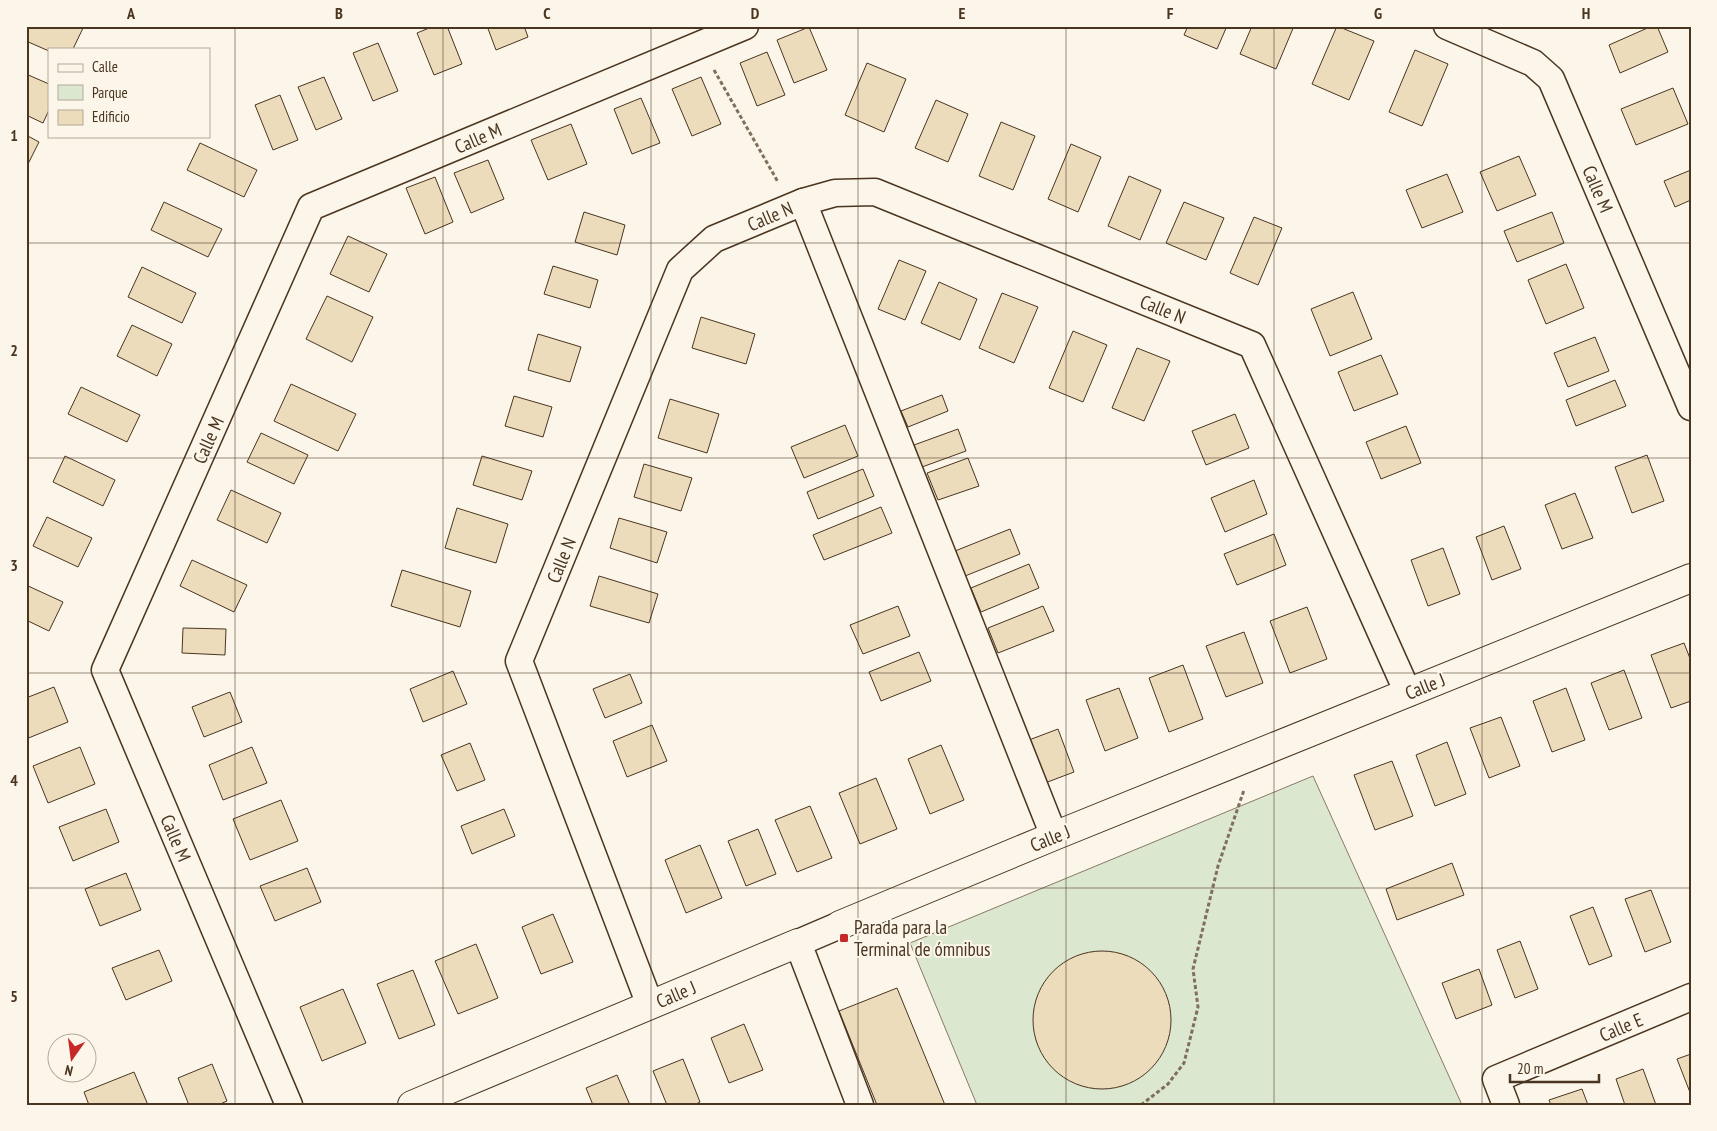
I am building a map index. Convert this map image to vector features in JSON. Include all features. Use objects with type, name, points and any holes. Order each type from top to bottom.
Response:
[{"type":"street","name":"Calle M","points":[[289,1105],[105,670],[311,207],[745,26]]},
{"type":"street","name":"Calle M","points":[[1447,26],[1533,63],[1551,79],[1691,407]]},
{"type":"street","name":"Calle N","points":[[650,1005],[519,661],[680,270],[714,239],[798,204],[835,193],[875,192],[1252,345],[1408,693]]},
{"type":"street","points":[[798,204],[1054,836]]},
{"type":"street","name":"Calle J","points":[[412,1105],[1054,836],[1691,578]]},
{"type":"street","points":[[798,943],[860,1105]]},
{"type":"street","name":"Calle E","points":[[1506,1105],[1496,1079],[1691,997]]},
{"type":"path","points":[[700,46],[798,204]]},
{"type":"path","points":[[1140,1105],[1168,1084],[1184,1063],[1198,1007],[1193,969],[1218,866],[1256,754]]},
{"type":"green space","points":[[1313,776],[1462,1105],[977,1105],[910,943]]},
{"type":"building","points":[[26,26],[84,26],[73,48],[48,48],[48,51],[26,41]]},
{"type":"building","points":[[434,26],[447,26],[462,64],[434,75],[417,33]]},
{"type":"building","points":[[487,26],[524,26],[528,37],[496,50]]},
{"type":"building","points":[[1188,26],[1227,26],[1217,49],[1184,35]]},
{"type":"building","points":[[1252,26],[1294,26],[1276,69],[1240,54]]},
{"type":"building","points":[[1337,26],[1374,41],[1349,100],[1312,84]]},
{"type":"building","points":[[1652,26],[1657,26],[1668,52],[1620,73],[1609,45]]},
{"type":"building","points":[[809,27],[827,70],[794,83],[777,40]]},
{"type":"building","points":[[378,43],[398,91],[373,101],[353,53]]},
{"type":"building","points":[[1415,50],[1448,64],[1422,126],[1389,112]]},
{"type":"building","points":[[767,52],[785,95],[757,106],[740,63]]},
{"type":"building","points":[[867,63],[906,79],[884,132],[845,115]]},
{"type":"building","points":[[26,74],[48,84],[48,112],[43,123],[26,115]]},
{"type":"building","points":[[324,77],[342,119],[316,130],[298,87]]},
{"type":"building","points":[[701,77],[721,124],[692,136],[672,89]]},
{"type":"building","points":[[1673,88],[1688,124],[1636,145],[1621,109]]},
{"type":"building","points":[[280,95],[298,140],[273,150],[255,105]]},
{"type":"building","points":[[641,98],[660,143],[632,154],[614,109]]},
{"type":"building","points":[[936,100],[968,114],[948,162],[915,148]]},
{"type":"building","points":[[1001,122],[1035,136],[1013,190],[979,176]]},
{"type":"building","points":[[571,124],[587,164],[548,180],[531,140]]},
{"type":"building","points":[[26,135],[39,142],[26,168]]},
{"type":"building","points":[[200,143],[257,170],[244,197],[187,170]]},
{"type":"building","points":[[1071,144],[1101,157],[1078,212],[1048,199]]},
{"type":"building","points":[[1519,156],[1536,195],[1497,211],[1480,172]]},
{"type":"building","points":[[488,160],[504,199],[471,213],[454,173]]},
{"type":"building","points":[[1691,170],[1691,200],[1675,207],[1664,181]]},
{"type":"building","points":[[1447,174],[1463,212],[1422,228],[1406,190]]},
{"type":"building","points":[[1129,176],[1161,190],[1140,240],[1108,226]]},
{"type":"building","points":[[435,177],[453,222],[425,234],[406,188]]},
{"type":"building","points":[[164,202],[222,229],[208,257],[151,230]]},
{"type":"building","points":[[1184,202],[1224,218],[1206,260],[1166,243]]},
{"type":"building","points":[[584,212],[625,225],[617,255],[575,242]]},
{"type":"building","points":[[1552,212],[1564,243],[1517,262],[1504,231]]},
{"type":"building","points":[[1254,217],[1282,228],[1258,285],[1230,273]]},
{"type":"building","points":[[348,236],[387,254],[369,292],[330,274]]},
{"type":"building","points":[[899,260],[926,271],[905,320],[878,309]]},
{"type":"building","points":[[1566,264],[1584,308],[1546,324],[1528,280]]},
{"type":"building","points":[[553,266],[598,280],[590,308],[544,294]]},
{"type":"building","points":[[142,267],[196,293],[182,323],[128,297]]},
{"type":"building","points":[[939,282],[977,299],[960,340],[921,323]]},
{"type":"building","points":[[1353,292],[1372,339],[1330,356],[1311,309]]},
{"type":"building","points":[[1002,293],[1038,307],[1014,363],[979,348]]},
{"type":"building","points":[[327,296],[373,317],[352,362],[306,339]]},
{"type":"building","points":[[701,317],[755,334],[746,364],[692,348]]},
{"type":"building","points":[[132,325],[172,344],[157,376],[117,356]]},
{"type":"building","points":[[1073,331],[1107,345],[1083,402],[1049,388]]},
{"type":"building","points":[[538,334],[581,347],[570,382],[528,370]]},
{"type":"building","points":[[1595,337],[1609,371],[1568,387],[1554,353]]},
{"type":"building","points":[[1137,348],[1170,361],[1144,421],[1112,408]]},
{"type":"building","points":[[1381,355],[1398,394],[1354,411],[1338,372]]},
{"type":"building","points":[[1615,380],[1626,406],[1576,426],[1566,400]]},
{"type":"building","points":[[291,384],[356,414],[338,451],[274,421]]},
{"type":"building","points":[[81,387],[140,415],[127,442],[68,414]]},
{"type":"building","points":[[942,395],[948,411],[908,427],[901,411]]},
{"type":"building","points":[[514,396],[552,407],[543,437],[505,426]]},
{"type":"building","points":[[670,399],[719,414],[707,453],[658,438]]},
{"type":"building","points":[[1235,414],[1249,448],[1206,465],[1192,431]]},
{"type":"building","points":[[845,425],[858,456],[804,478],[791,447]]},
{"type":"building","points":[[1406,426],[1421,463],[1381,479],[1366,442]]},
{"type":"building","points":[[958,429],[966,451],[922,467],[914,445]]},
{"type":"building","points":[[261,433],[308,455],[294,484],[247,462]]},
{"type":"building","points":[[1647,455],[1664,501],[1632,513],[1615,467]]},
{"type":"building","points":[[65,456],[115,480],[103,506],[53,482]]},
{"type":"building","points":[[482,456],[532,471],[522,500],[473,485]]},
{"type":"building","points":[[968,458],[979,486],[938,500],[927,473]]},
{"type":"building","points":[[644,464],[692,478],[681,511],[634,497]]},
{"type":"building","points":[[863,469],[874,496],[818,519],[807,492]]},
{"type":"building","points":[[1254,480],[1267,514],[1225,532],[1211,498]]},
{"type":"building","points":[[231,490],[281,513],[267,543],[217,520]]},
{"type":"building","points":[[1575,493],[1593,538],[1562,549],[1545,505]]},
{"type":"building","points":[[881,507],[892,533],[824,560],[813,535]]},
{"type":"building","points":[[457,508],[508,524],[496,563],[445,548]]},
{"type":"building","points":[[47,517],[92,538],[78,567],[33,546]]},
{"type":"building","points":[[619,518],[667,532],[657,563],[610,548]]},
{"type":"building","points":[[1504,526],[1521,569],[1492,580],[1476,537]]},
{"type":"building","points":[[1010,529],[1020,554],[965,576],[955,551]]},
{"type":"building","points":[[1274,534],[1286,565],[1237,585],[1224,554]]},
{"type":"building","points":[[1443,548],[1460,594],[1428,606],[1411,560]]},
{"type":"building","points":[[192,560],[247,585],[234,612],[180,586]]},
{"type":"building","points":[[1029,564],[1039,588],[981,612],[971,588]]},
{"type":"building","points":[[402,570],[471,591],[460,627],[391,606]]},
{"type":"building","points":[[599,576],[658,594],[649,623],[590,606]]},
{"type":"building","points":[[26,585],[63,602],[49,631],[26,620]]},
{"type":"building","points":[[898,606],[910,636],[863,654],[850,625]]},
{"type":"building","points":[[1043,606],[1054,631],[998,653],[988,628]]},
{"type":"building","points":[[1307,607],[1327,659],[1290,673],[1270,621]]},
{"type":"building","points":[[183,628],[226,629],[225,655],[182,653]]},
{"type":"building","points":[[1244,632],[1263,683],[1226,697],[1206,646]]},
{"type":"building","points":[[1684,643],[1691,661],[1691,701],[1671,708],[1651,655]]},
{"type":"building","points":[[919,652],[931,681],[881,701],[869,672]]},
{"type":"building","points":[[1183,665],[1203,719],[1169,732],[1149,678]]},
{"type":"building","points":[[1624,670],[1642,718],[1609,730],[1591,683]]},
{"type":"building","points":[[453,671],[467,704],[423,722],[410,689]]},
{"type":"building","points":[[630,674],[642,703],[605,718],[593,689]]},
{"type":"building","points":[[54,687],[68,722],[26,739],[26,698]]},
{"type":"building","points":[[1119,688],[1138,738],[1105,751],[1086,700]]},
{"type":"building","points":[[1566,688],[1585,740],[1552,752],[1533,701]]},
{"type":"building","points":[[230,692],[242,722],[204,737],[192,707]]},
{"type":"building","points":[[1501,717],[1520,766],[1489,778],[1470,728]]},
{"type":"building","points":[[652,725],[667,761],[627,777],[613,741]]},
{"type":"building","points":[[1058,729],[1074,772],[1045,783],[1029,740]]},
{"type":"building","points":[[1447,742],[1466,794],[1435,806],[1416,755]]},
{"type":"building","points":[[470,743],[485,780],[457,791],[441,755]]},
{"type":"building","points":[[941,745],[964,800],[930,814],[908,759]]},
{"type":"building","points":[[80,747],[95,784],[48,803],[33,766]]},
{"type":"building","points":[[252,747],[267,783],[223,800],[209,765]]},
{"type":"building","points":[[1392,761],[1413,816],[1375,830],[1354,775]]},
{"type":"building","points":[[876,778],[897,829],[860,844],[839,793]]},
{"type":"building","points":[[281,800],[298,841],[250,860],[233,819]]},
{"type":"building","points":[[810,806],[832,858],[797,872],[775,820]]},
{"type":"building","points":[[106,809],[119,842],[73,861],[59,827]]},
{"type":"building","points":[[504,809],[515,836],[472,854],[461,826]]},
{"type":"building","points":[[758,829],[776,874],[746,886],[728,841]]},
{"type":"building","points":[[700,845],[722,898],[686,913],[665,860]]},
{"type":"building","points":[[1452,863],[1464,895],[1397,920],[1386,889]]},
{"type":"building","points":[[307,868],[321,902],[275,921],[260,886]]},
{"type":"building","points":[[126,873],[141,910],[100,926],[85,889]]},
{"type":"building","points":[[1651,890],[1671,942],[1645,952],[1625,899]]},
{"type":"building","points":[[1593,907],[1612,956],[1589,965],[1570,916]]},
{"type":"building","points":[[553,914],[573,962],[541,974],[522,927]]},
{"type":"building","points":[[1520,941],[1538,989],[1515,998],[1497,950]]},
{"type":"building","points":[[476,944],[498,998],[458,1014],[435,961]]},
{"type":"building","points":[[159,950],[172,981],[126,1000],[112,968]]},
{"type":"building","points":[[1102,951],[1128,956],[1151,971],[1166,994],[1171,1020],[1166,1046],[1151,1069],[1128,1084],[1102,1089],[1076,1084],[1053,1069],[1038,1046],[1033,1020],[1038,994],[1053,971],[1076,956]]},
{"type":"building","points":[[1479,969],[1492,1005],[1456,1019],[1442,983]]},
{"type":"building","points":[[413,970],[435,1025],[399,1039],[377,984]]},
{"type":"building","points":[[897,988],[945,1105],[877,1105],[839,1011]]},
{"type":"building","points":[[343,989],[366,1043],[322,1061],[300,1007]]},
{"type":"building","points":[[744,1024],[763,1070],[729,1083],[711,1038]]},
{"type":"building","points":[[1691,1054],[1691,1095],[1677,1059]]},
{"type":"building","points":[[683,1059],[700,1102],[694,1105],[667,1105],[653,1071]]},
{"type":"building","points":[[212,1064],[227,1101],[218,1105],[189,1105],[178,1078]]},
{"type":"building","points":[[1643,1069],[1656,1105],[1625,1105],[1616,1079]]},
{"type":"building","points":[[134,1072],[148,1105],[89,1105],[84,1092]]},
{"type":"building","points":[[617,1075],[630,1105],[593,1105],[586,1088]]},
{"type":"building","points":[[1582,1089],[1588,1105],[1551,1105],[1549,1100]]},
{"type":"place","name":"Parada para la Terminal de ómnibus","points":[[844,938]]}]
